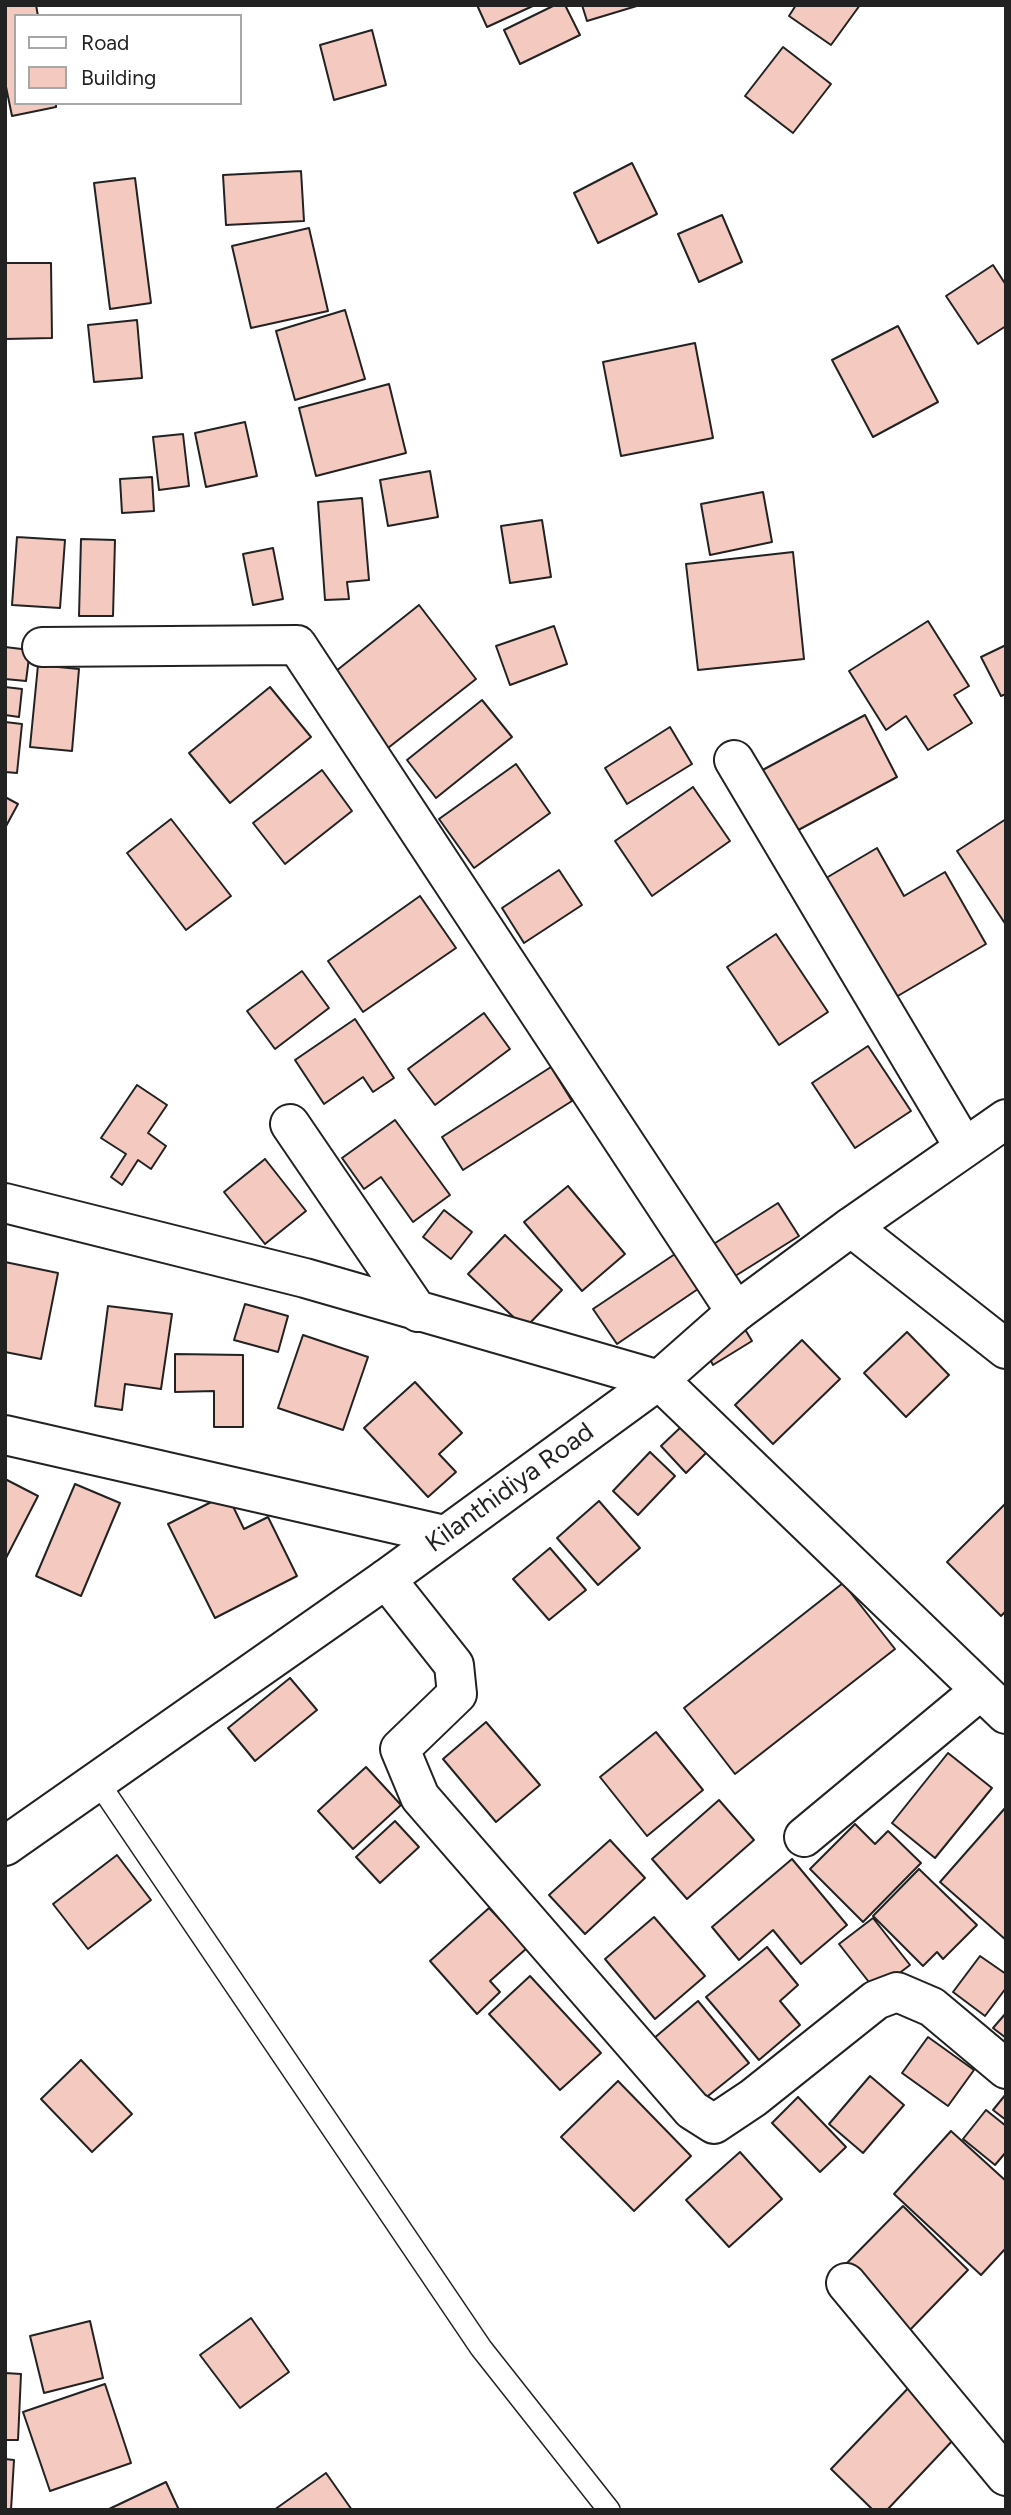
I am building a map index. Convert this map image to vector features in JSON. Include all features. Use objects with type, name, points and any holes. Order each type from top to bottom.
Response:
[{"type":"street","points":[[42,647],[297,645],[736,1312]]},
{"type":"street","points":[[734,761],[964,1147]]},
{"type":"street","name":"Kilanthidiya Road","points":[[10,1839],[99,1782],[386,1579],[659,1380],[736,1312],[1006,1119]]},
{"type":"street","points":[[290,1124],[418,1312]]},
{"type":"street","points":[[5,1203],[304,1278],[659,1380],[993,1702],[804,1837]]},
{"type":"street","points":[[852,1227],[1006,1349]]},
{"type":"street","points":[[5,1435],[444,1535]]},
{"type":"street","points":[[386,1579],[454,1665],[457,1694],[400,1749],[420,1797],[692,2110],[714,2124],[754,2098],[876,2000],[897,1992],[932,2007],[1006,2069]]},
{"type":"street","points":[[846,2283],[1006,2476]]},
{"type":"lane","points":[[99,1782],[481,2348],[609,2510]]},
{"type":"building","points":[[5,5],[36,5],[38,14],[14,14],[14,105],[56,107],[12,116],[5,82]]},
{"type":"building","points":[[477,5],[535,5],[487,27]]},
{"type":"building","points":[[555,5],[565,5],[580,35],[520,64],[504,30]]},
{"type":"building","points":[[582,5],[640,5],[587,21]]},
{"type":"building","points":[[796,5],[860,5],[831,45],[789,16]]},
{"type":"building","points":[[372,30],[386,85],[334,100],[320,45]]},
{"type":"building","points":[[783,47],[831,84],[793,133],[745,96]]},
{"type":"building","points":[[632,163],[657,214],[598,243],[574,193]]},
{"type":"building","points":[[301,171],[304,221],[226,225],[223,175]]},
{"type":"building","points":[[135,178],[151,303],[110,309],[94,183]]},
{"type":"building","points":[[722,215],[742,262],[699,282],[678,234]]},
{"type":"building","points":[[309,228],[328,311],[251,328],[232,246]]},
{"type":"building","points":[[5,263],[51,263],[52,338],[5,339]]},
{"type":"building","points":[[993,265],[1006,285],[1006,326],[978,344],[946,296]]},
{"type":"building","points":[[345,310],[365,379],[295,400],[276,331]]},
{"type":"building","points":[[137,320],[142,378],[94,382],[88,325]]},
{"type":"building","points":[[898,326],[938,402],[873,437],[832,360]]},
{"type":"building","points":[[695,343],[713,438],[621,456],[603,362]]},
{"type":"building","points":[[389,384],[406,453],[316,476],[299,408]]},
{"type":"building","points":[[245,422],[257,476],[206,487],[195,433]]},
{"type":"building","points":[[183,434],[189,486],[159,490],[153,437]]},
{"type":"building","points":[[430,471],[438,517],[388,526],[380,480]]},
{"type":"building","points":[[152,477],[154,511],[122,513],[120,479]]},
{"type":"building","points":[[763,492],[772,542],[710,555],[701,504]]},
{"type":"building","points":[[362,498],[369,580],[347,582],[349,599],[325,600],[318,502]]},
{"type":"building","points":[[542,520],[551,577],[510,583],[501,526]]},
{"type":"building","points":[[17,537],[65,540],[60,608],[12,605]]},
{"type":"building","points":[[81,539],[115,540],[113,616],[79,616]]},
{"type":"building","points":[[273,548],[283,599],[253,605],[243,554]]},
{"type":"building","points":[[793,552],[804,659],[698,670],[686,564]]},
{"type":"building","points":[[419,605],[476,679],[388,748],[331,675]]},
{"type":"building","points":[[928,621],[969,686],[954,695],[972,723],[928,750],[906,716],[886,730],[849,671]]},
{"type":"building","points":[[554,626],[567,664],[510,685],[496,646]]},
{"type":"building","points":[[1006,645],[1006,694],[1001,696],[981,657]]},
{"type":"building","points":[[5,647],[30,650],[26,681],[5,679]]},
{"type":"building","points":[[38,665],[79,669],[72,751],[30,747]]},
{"type":"building","points":[[5,687],[22,689],[19,717],[5,715]]},
{"type":"building","points":[[270,687],[311,737],[230,803],[189,753]]},
{"type":"building","points":[[482,700],[512,737],[436,798],[407,760]]},
{"type":"building","points":[[865,715],[897,777],[789,835],[757,773]]},
{"type":"building","points":[[5,722],[22,724],[17,773],[5,772]]},
{"type":"building","points":[[670,727],[692,764],[627,804],[605,768]]},
{"type":"building","points":[[516,764],[550,813],[474,868],[439,819]]},
{"type":"building","points":[[322,770],[352,811],[285,864],[253,823]]},
{"type":"building","points":[[693,787],[730,841],[652,896],[615,841]]},
{"type":"building","points":[[5,797],[18,804],[5,828]]},
{"type":"building","points":[[171,819],[231,896],[186,930],[127,853]]},
{"type":"building","points":[[1006,819],[1006,925],[957,851]]},
{"type":"building","points":[[877,848],[904,896],[945,872],[986,944],[891,1000],[821,881]]},
{"type":"building","points":[[559,870],[582,905],[524,943],[502,908]]},
{"type":"building","points":[[420,896],[456,948],[363,1012],[328,961]]},
{"type":"building","points":[[776,934],[828,1012],[779,1045],[727,967]]},
{"type":"building","points":[[302,971],[329,1008],[275,1049],[247,1011]]},
{"type":"building","points":[[484,1013],[510,1049],[435,1105],[408,1069]]},
{"type":"building","points":[[355,1019],[394,1078],[373,1092],[363,1077],[324,1104],[295,1060]]},
{"type":"building","points":[[868,1046],[911,1111],[855,1148],[812,1083]]},
{"type":"building","points":[[551,1067],[572,1101],[463,1170],[442,1137]]},
{"type":"building","points":[[137,1085],[167,1105],[148,1133],[166,1146],[151,1169],[138,1160],[122,1185],[111,1177],[126,1154],[101,1138]]},
{"type":"building","points":[[395,1120],[450,1195],[413,1222],[381,1177],[364,1189],[342,1158]]},
{"type":"building","points":[[265,1159],[306,1211],[265,1244],[224,1192]]},
{"type":"building","points":[[568,1186],[625,1254],[582,1291],[524,1222]]},
{"type":"building","points":[[778,1203],[799,1236],[732,1278],[712,1245]]},
{"type":"building","points":[[444,1210],[472,1232],[451,1259],[423,1237]]},
{"type":"building","points":[[505,1235],[562,1290],[525,1328],[468,1274]]},
{"type":"building","points":[[675,1254],[698,1289],[617,1344],[593,1309]]},
{"type":"building","points":[[5,1262],[58,1273],[41,1359],[5,1352]]},
{"type":"building","points":[[245,1304],[288,1316],[278,1352],[234,1340]]},
{"type":"building","points":[[108,1306],[172,1314],[161,1389],[125,1384],[122,1410],[95,1406]]},
{"type":"building","points":[[743,1326],[752,1341],[713,1365],[705,1350]]},
{"type":"building","points":[[907,1332],[949,1375],[906,1417],[864,1373]]},
{"type":"building","points":[[303,1335],[368,1357],[343,1430],[278,1408]]},
{"type":"building","points":[[802,1340],[840,1379],[773,1444],[735,1405]]},
{"type":"building","points":[[175,1354],[243,1355],[243,1427],[214,1427],[214,1391],[175,1392]]},
{"type":"building","points":[[415,1382],[462,1433],[439,1454],[456,1472],[428,1497],[364,1428]]},
{"type":"building","points":[[682,1426],[708,1451],[686,1473],[661,1446]]},
{"type":"building","points":[[650,1452],[675,1476],[638,1515],[613,1491]]},
{"type":"building","points":[[5,1479],[38,1496],[5,1560]]},
{"type":"building","points":[[75,1484],[120,1503],[81,1596],[36,1576]]},
{"type":"building","points":[[227,1494],[244,1529],[268,1517],[297,1576],[215,1618],[168,1524]]},
{"type":"building","points":[[599,1501],[640,1548],[598,1585],[557,1538]]},
{"type":"building","points":[[1006,1503],[1006,1611],[1001,1616],[947,1562]]},
{"type":"building","points":[[550,1548],[586,1590],[549,1620],[513,1579]]},
{"type":"building","points":[[843,1583],[895,1649],[735,1774],[684,1708]]},
{"type":"building","points":[[290,1678],[317,1710],[255,1761],[228,1728]]},
{"type":"building","points":[[486,1722],[540,1785],[496,1822],[443,1759]]},
{"type":"building","points":[[656,1732],[703,1790],[647,1836],[600,1777]]},
{"type":"building","points":[[948,1753],[992,1788],[935,1858],[892,1823]]},
{"type":"building","points":[[366,1767],[401,1805],[353,1849],[318,1811]]},
{"type":"building","points":[[719,1800],[754,1840],[687,1899],[652,1859]]},
{"type":"building","points":[[1006,1807],[1006,1940],[940,1882]]},
{"type":"building","points":[[395,1821],[419,1847],[380,1883],[356,1857]]},
{"type":"building","points":[[855,1824],[875,1844],[888,1831],[921,1863],[863,1922],[810,1869]]},
{"type":"building","points":[[610,1840],[645,1878],[585,1934],[549,1895]]},
{"type":"building","points":[[117,1855],[151,1900],[88,1949],[53,1904]]},
{"type":"building","points":[[792,1859],[847,1925],[801,1964],[773,1930],[739,1960],[712,1927]]},
{"type":"building","points":[[919,1869],[977,1925],[943,1959],[937,1952],[923,1966],[873,1916]]},
{"type":"building","points":[[489,1908],[527,1948],[490,1981],[500,1992],[477,2014],[430,1961]]},
{"type":"building","points":[[654,1917],[705,1976],[655,2019],[605,1959]]},
{"type":"building","points":[[873,1918],[910,1965],[876,1991],[839,1944]]},
{"type":"building","points":[[767,1947],[798,1985],[780,2001],[800,2025],[759,2060],[706,1997]]},
{"type":"building","points":[[980,1956],[1006,1974],[1006,1988],[985,2016],[953,1992]]},
{"type":"building","points":[[530,1976],[601,2053],[560,2090],[489,2014]]},
{"type":"building","points":[[698,2001],[749,2063],[703,2100],[653,2039]]},
{"type":"building","points":[[1006,2013],[1006,2038],[993,2028]]},
{"type":"building","points":[[928,2037],[974,2070],[948,2106],[902,2073]]},
{"type":"building","points":[[81,2060],[132,2114],[92,2152],[41,2099]]},
{"type":"building","points":[[870,2076],[904,2105],[863,2153],[829,2124]]},
{"type":"building","points":[[618,2081],[691,2156],[634,2211],[561,2137]]},
{"type":"building","points":[[1006,2094],[1006,2120],[993,2110]]},
{"type":"building","points":[[798,2097],[846,2147],[820,2172],[772,2123]]},
{"type":"building","points":[[986,2110],[1006,2126],[1006,2152],[995,2165],[963,2139]]},
{"type":"building","points":[[951,2131],[1006,2181],[1006,2248],[981,2275],[894,2194]]},
{"type":"building","points":[[740,2152],[782,2199],[729,2247],[686,2200]]},
{"type":"building","points":[[903,2206],[968,2270],[908,2332],[843,2267]]},
{"type":"building","points":[[251,2318],[289,2372],[240,2408],[200,2355]]},
{"type":"building","points":[[90,2321],[103,2378],[44,2393],[30,2336]]},
{"type":"building","points":[[5,2373],[21,2374],[18,2440],[5,2440]]},
{"type":"building","points":[[914,2382],[941,2407],[932,2417],[955,2438],[887,2510],[873,2510],[831,2469]]},
{"type":"building","points":[[105,2384],[131,2463],[50,2491],[23,2412]]},
{"type":"building","points":[[5,2459],[14,2460],[11,2510],[5,2510]]},
{"type":"building","points":[[326,2473],[352,2510],[274,2510]]},
{"type":"building","points":[[166,2482],[179,2510],[107,2510]]}]
